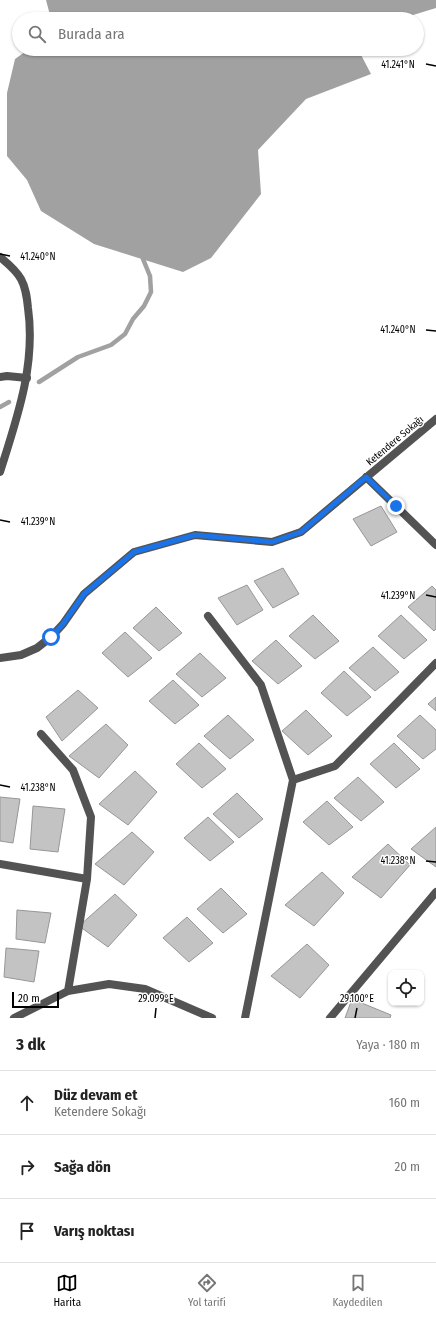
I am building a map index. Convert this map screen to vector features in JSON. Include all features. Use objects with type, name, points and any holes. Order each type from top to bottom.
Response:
[{"type":"street","points":[[0,257],[20,278],[26,293],[30,321],[30,350],[27,378],[21,406],[0,472]]},
{"type":"street","points":[[0,377],[8,376],[27,378]]},
{"type":"street","name":"Ketendere Sokağı","points":[[0,658],[21,655],[37,648],[51,637],[63,624],[84,594],[134,552],[195,535],[272,542],[301,532],[436,419]]},
{"type":"street","points":[[366,477],[436,545]]},
{"type":"street","points":[[208,616],[261,685],[293,780],[246,1018]]},
{"type":"street","points":[[293,780],[335,766],[436,663]]},
{"type":"street","points":[[42,734],[73,770],[91,817],[87,878],[68,991]]},
{"type":"street","points":[[0,864],[87,878]]},
{"type":"street","points":[[330,1018],[436,892]]},
{"type":"street","points":[[14,1018],[68,991],[109,984],[145,989],[212,1018]]},
{"type":"shaded area","points":[[46,0],[436,0],[436,8],[423,12],[49,12]]},
{"type":"shaded area","points":[[19,56],[362,56],[371,74],[306,99],[258,150],[261,194],[211,258],[183,272],[94,244],[41,211],[27,180],[7,156],[7,93],[15,59]]},
{"type":"building","points":[[381,506],[397,532],[371,546],[353,519]]},
{"type":"building","points":[[283,568],[299,594],[273,608],[254,581]]},
{"type":"building","points":[[247,585],[263,610],[237,625],[218,598]]},
{"type":"building","points":[[432,586],[436,590],[436,629],[434,631],[408,607]]},
{"type":"building","points":[[156,607],[182,633],[159,651],[133,628]]},
{"type":"building","points":[[313,615],[339,641],[315,659],[289,636]]},
{"type":"building","points":[[401,615],[427,640],[404,659],[378,636]]},
{"type":"building","points":[[125,632],[152,658],[128,677],[102,653]]},
{"type":"building","points":[[276,640],[302,666],[278,684],[252,661]]},
{"type":"building","points":[[373,647],[399,672],[375,691],[349,668]]},
{"type":"building","points":[[200,653],[226,678],[202,697],[176,674]]},
{"type":"building","points":[[344,671],[371,697],[347,716],[321,693]]},
{"type":"building","points":[[173,680],[199,705],[175,724],[149,701]]},
{"type":"building","points":[[78,690],[98,708],[62,741],[46,717]]},
{"type":"building","points":[[436,697],[436,711],[428,704]]},
{"type":"building","points":[[306,710],[332,736],[308,755],[282,731]]},
{"type":"building","points":[[228,715],[254,740],[230,759],[204,736]]},
{"type":"building","points":[[420,715],[436,730],[436,749],[423,759],[397,736]]},
{"type":"building","points":[[106,724],[128,745],[99,778],[69,756]]},
{"type":"building","points":[[199,743],[226,769],[202,788],[176,764]]},
{"type":"building","points":[[394,743],[420,769],[396,788],[370,764]]},
{"type":"building","points":[[135,771],[157,792],[128,825],[99,804]]},
{"type":"building","points":[[358,777],[384,802],[361,821],[334,798]]},
{"type":"building","points":[[237,793],[263,819],[239,838],[213,814]]},
{"type":"building","points":[[0,797],[20,799],[13,843],[0,841]]},
{"type":"building","points":[[327,801],[353,827],[329,845],[303,822]]},
{"type":"building","points":[[33,806],[65,809],[58,852],[30,849]]},
{"type":"building","points":[[208,817],[234,842],[210,861],[184,838]]},
{"type":"building","points":[[436,827],[436,867],[411,849]]},
{"type":"building","points":[[132,832],[154,852],[124,885],[95,864]]},
{"type":"building","points":[[388,844],[410,865],[381,898],[352,877]]},
{"type":"building","points":[[322,872],[344,893],[314,926],[285,905]]},
{"type":"building","points":[[221,888],[247,914],[223,933],[197,909]]},
{"type":"building","points":[[115,894],[137,915],[108,947],[79,926]]},
{"type":"building","points":[[17,910],[51,913],[45,943],[16,939]]},
{"type":"building","points":[[187,917],[213,943],[189,962],[163,938]]},
{"type":"building","points":[[307,944],[329,965],[300,998],[271,976]]},
{"type":"building","points":[[6,948],[39,951],[34,982],[4,977]]},
{"type":"building","points":[[352,999],[391,1015],[390,1018],[345,1018]]},
{"type":"waterway","points":[[39,382],[78,357],[111,345],[125,334],[133,319],[144,306],[151,292],[150,276],[143,259]]},
{"type":"waterway","points":[[0,407],[9,402]]},
{"type":"route","points":[[51,637],[63,624],[84,594],[134,552],[195,535],[272,542],[301,532],[366,477],[396,506]]}]
